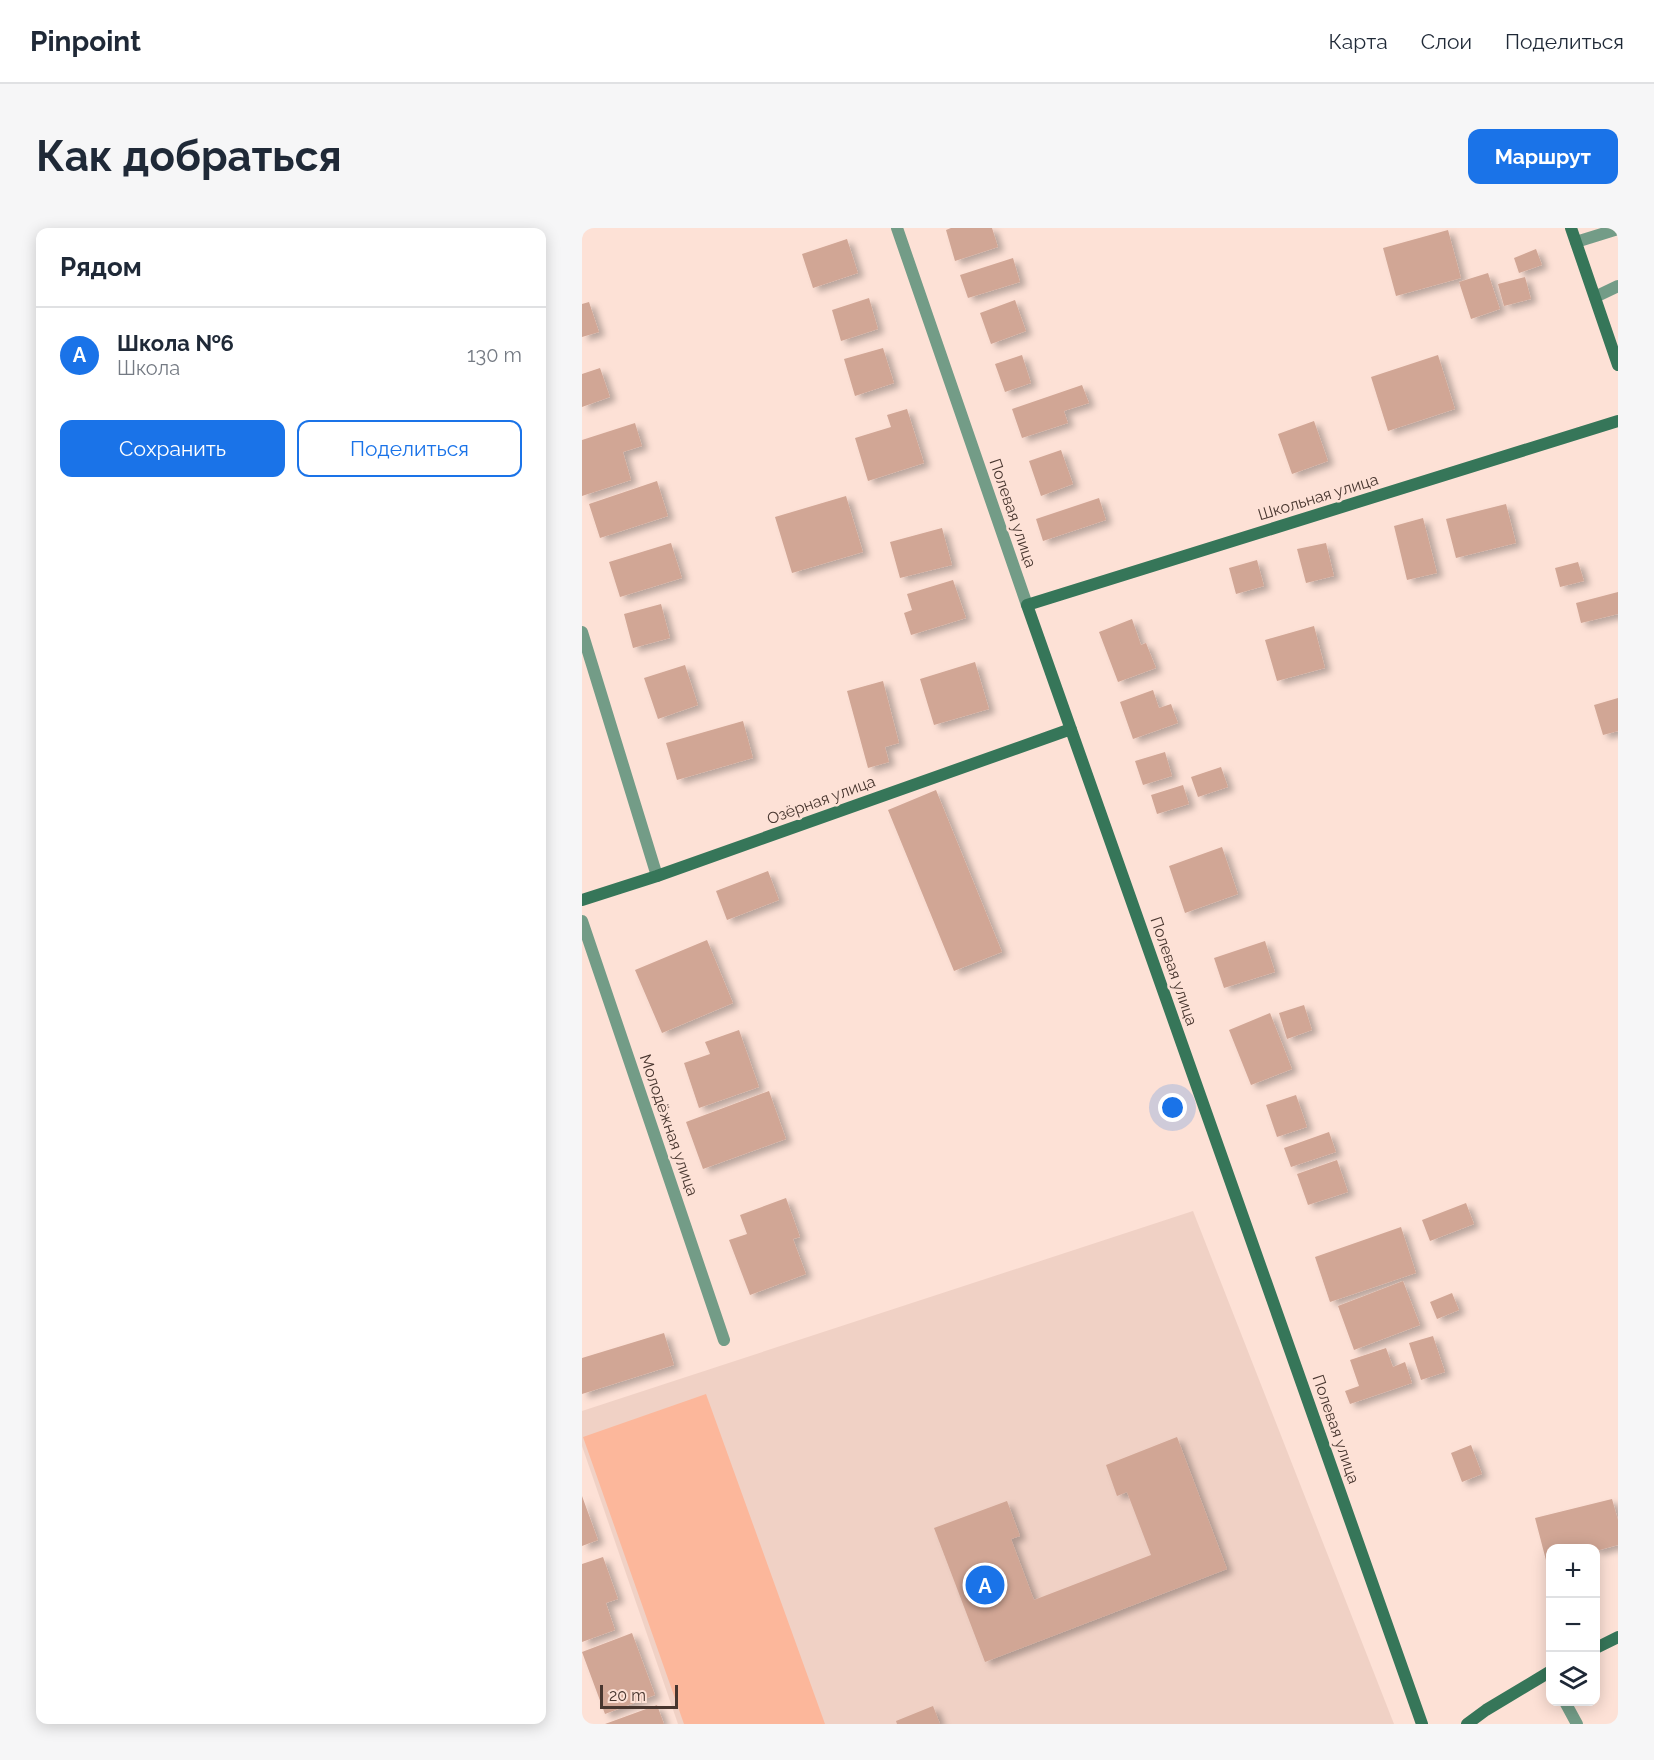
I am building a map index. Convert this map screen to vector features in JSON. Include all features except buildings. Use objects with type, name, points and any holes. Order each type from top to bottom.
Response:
[{"type":"street","name":"Полевая улица","points":[[897,228],[1027,605],[1422,1724]]},
{"type":"street","points":[[1571,228],[1618,365]]},
{"type":"street","points":[[1576,242],[1618,229]]},
{"type":"street","points":[[1595,297],[1618,286]]},
{"type":"street","name":"Школьная улица","points":[[1027,605],[1618,421]]},
{"type":"street","points":[[582,632],[657,876]]},
{"type":"street","name":"Озёрная улица","points":[[582,900],[657,876],[1071,729]]},
{"type":"street","name":"Молодёжная улица","points":[[582,921],[724,1340]]},
{"type":"street","points":[[1600,1646],[1618,1637]]},
{"type":"street","points":[[1467,1724],[1546,1674]]},
{"type":"street","points":[[1568,1706],[1577,1724]]},
{"type":"shaded area","points":[[1193,1211],[1394,1724],[678,1724],[582,1446],[582,1411]]},
{"type":"shaded area","points":[[706,1394],[825,1724],[684,1724],[583,1437]]},
{"type":"place","name":"Школа №6","points":[[985,1585]]}]
